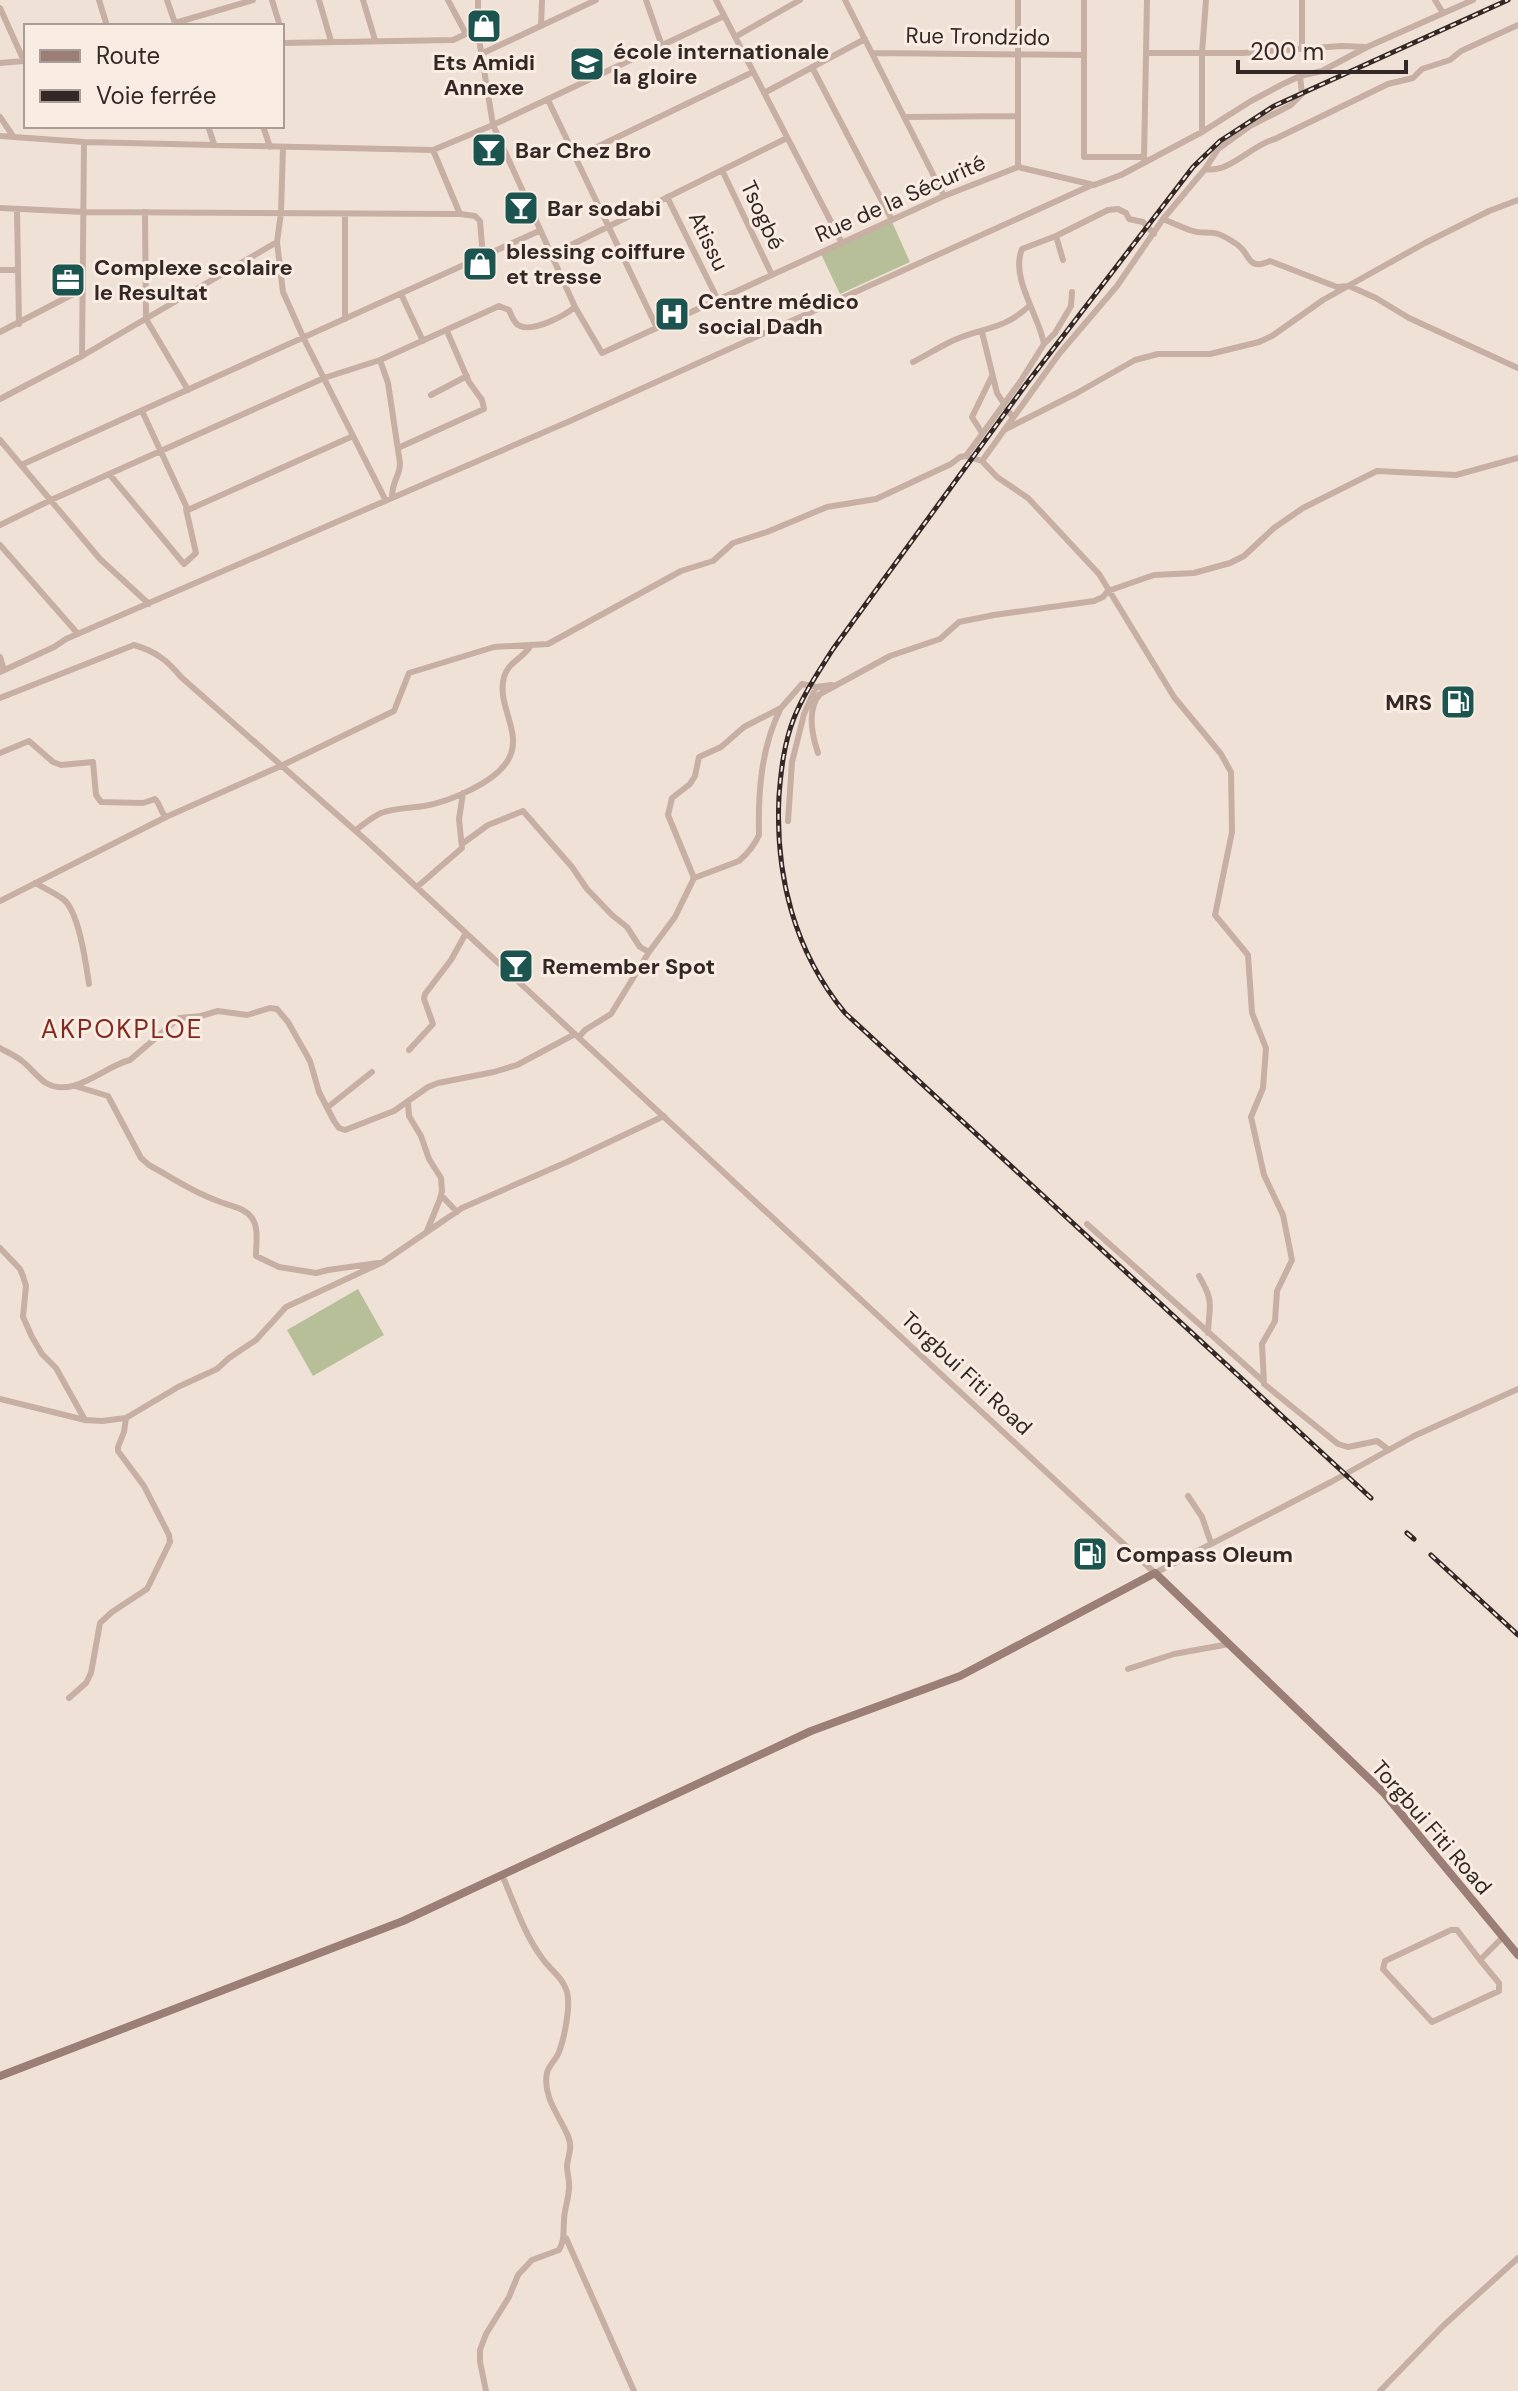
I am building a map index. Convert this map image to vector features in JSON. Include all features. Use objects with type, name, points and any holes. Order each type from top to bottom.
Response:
[{"type":"street","points":[[99,0],[106,24]]},
{"type":"street","points":[[167,0],[175,24]]},
{"type":"street","points":[[177,24],[225,3],[253,0]]},
{"type":"street","points":[[272,0],[280,24]]},
{"type":"street","points":[[319,0],[331,41]]},
{"type":"street","points":[[363,0],[375,40]]},
{"type":"street","points":[[448,0],[466,34]]},
{"type":"street","points":[[0,525],[324,378],[380,360],[499,306],[509,310],[521,327],[548,323],[575,307],[493,125],[478,33],[478,0]]},
{"type":"street","points":[[541,26],[542,0]]},
{"type":"street","points":[[481,54],[596,0]]},
{"type":"street","points":[[646,0],[662,46]]},
{"type":"street","points":[[716,0],[842,243]]},
{"type":"street","points":[[735,37],[800,0]]},
{"type":"street","points":[[845,0],[944,196]]},
{"type":"street","points":[[1018,0],[1018,167]]},
{"type":"street","points":[[1084,0],[1084,157],[1144,160]]},
{"type":"street","points":[[1144,160],[1147,0]]},
{"type":"street","points":[[1202,132],[1206,0]]},
{"type":"street","points":[[1302,0],[1302,48]]},
{"type":"street","points":[[1435,0],[1443,13]]},
{"type":"street","points":[[0,657],[2,671],[78,634],[798,320],[1121,175],[1300,76],[1322,71],[1367,47],[1473,0]]},
{"type":"street","points":[[0,8],[24,59]]},
{"type":"street","points":[[0,136],[84,142],[433,150],[548,100],[724,16]]},
{"type":"street","points":[[1205,169],[1227,166],[1261,143],[1388,84],[1413,78],[1422,69],[1450,60],[1461,51],[1518,25]]},
{"type":"street","points":[[284,43],[453,40],[478,33]]},
{"type":"street","points":[[764,93],[865,39]]},
{"type":"street","points":[[1146,53],[1243,53],[1367,47]]},
{"type":"street","name":"Rue Trondzido","points":[[872,53],[1083,55]]},
{"type":"street","points":[[0,63],[24,61]]},
{"type":"street","points":[[812,67],[892,220]]},
{"type":"street","points":[[576,157],[753,72]]},
{"type":"street","points":[[982,461],[1059,354],[1117,286],[1163,219],[1218,149],[1231,137],[1295,102],[1302,94],[1300,76]]},
{"type":"street","points":[[548,100],[657,328]]},
{"type":"street","points":[[905,117],[1018,116]]},
{"type":"street","points":[[0,117],[13,136]]},
{"type":"street","points":[[209,128],[214,144]]},
{"type":"street","points":[[264,128],[270,147]]},
{"type":"street","points":[[551,255],[787,138]]},
{"type":"street","points":[[82,356],[84,142]]},
{"type":"street","points":[[283,147],[277,242],[283,292],[353,436],[389,498]]},
{"type":"street","points":[[433,150],[460,214]]},
{"type":"street","name":"Rue de la Sécurité","points":[[575,307],[602,353],[944,196],[1018,167],[1094,185]]},
{"type":"street","name":"Tsogbé","points":[[722,170],[772,275]]},
{"type":"street","name":"Atissu","points":[[667,197],[718,300]]},
{"type":"street","points":[[1004,430],[1135,360],[1158,354],[1210,354],[1259,342],[1323,300],[1425,243],[1518,200]]},
{"type":"street","points":[[0,208],[84,212],[460,214],[475,216],[480,221],[483,257]]},
{"type":"street","points":[[17,209],[19,324]]},
{"type":"street","points":[[1044,344],[1022,286],[1019,254],[1022,249],[1108,210],[1118,209],[1126,213],[1129,219],[1147,224],[1154,234]]},
{"type":"street","points":[[145,212],[146,319],[188,390]]},
{"type":"street","points":[[345,214],[345,319]]},
{"type":"street","points":[[1163,219],[1191,231],[1216,233],[1242,248],[1247,259],[1256,264],[1270,261],[1337,287],[1349,286],[1409,318],[1518,368]]},
{"type":"street","points":[[21,465],[539,231]]},
{"type":"street","points":[[1056,236],[1063,260]]},
{"type":"street","points":[[0,399],[82,356],[277,242]]},
{"type":"street","points":[[0,270],[18,270]]},
{"type":"street","points":[[0,332],[83,289]]},
{"type":"street","points":[[0,901],[166,817],[394,711],[409,673],[494,647],[548,644],[681,571],[713,561],[733,543],[827,507],[876,499],[966,456],[1065,318],[1071,306],[1072,292]]},
{"type":"street","points":[[401,294],[423,341]]},
{"type":"street","points":[[913,362],[948,342],[1011,320],[1030,305]]},
{"type":"street","points":[[398,448],[484,409],[447,331]]},
{"type":"street","points":[[982,332],[992,376],[1003,404],[1013,418]]},
{"type":"street","points":[[380,360],[388,383],[400,469],[389,498]]},
{"type":"street","points":[[431,395],[467,376]]},
{"type":"street","points":[[982,433],[972,417],[992,376]]},
{"type":"street","points":[[110,475],[184,564],[196,553],[186,509],[142,411]]},
{"type":"street","points":[[186,509],[353,436]]},
{"type":"street","points":[[0,440],[100,559],[149,604]]},
{"type":"street","points":[[966,456],[982,461],[997,477],[1028,498],[1099,574],[1174,697],[1221,754],[1231,772],[1232,832],[1215,915],[1248,955],[1252,1013],[1266,1048],[1263,1088],[1251,1117],[1264,1175],[1283,1215],[1292,1260],[1277,1291],[1275,1321],[1262,1344],[1263,1381]]},
{"type":"street","points":[[818,753],[812,734],[814,701],[820,694],[902,650],[940,639],[959,622],[1094,601],[1108,591],[1154,575],[1194,573],[1230,563],[1244,556],[1274,528],[1303,508],[1377,471],[1456,475],[1518,458]]},
{"type":"street","points":[[0,545],[3,553],[78,634]]},
{"type":"street","name":"Torgbui Fiti Road","points":[[0,698],[134,645],[151,650],[168,661],[181,677],[356,830],[1155,1573],[1383,1792],[1518,1955]]},
{"type":"street","points":[[356,830],[382,813],[443,802],[463,793],[490,779],[508,761],[513,749],[513,735],[504,707],[502,687],[510,665],[531,645]]},
{"type":"street","points":[[0,1048],[21,1060],[50,1085],[64,1088],[130,1060],[179,1018],[218,1011],[247,1015],[277,1009],[310,1061],[319,1092],[339,1128],[345,1130],[394,1111],[438,1083],[517,1065],[577,1036],[611,1014],[649,952],[675,917],[694,878],[739,861],[756,841],[759,835],[762,770],[770,735],[781,708],[802,684],[816,687],[836,684]]},
{"type":"street","points":[[788,821],[792,762],[804,714],[816,687]]},
{"type":"street","points":[[694,878],[668,815],[672,798],[690,784],[699,757],[721,747],[744,727],[781,708]]},
{"type":"street","points":[[0,753],[29,741],[61,765],[93,762],[97,799],[101,802],[143,803],[155,799],[166,817]]},
{"type":"street","points":[[417,887],[459,853],[463,793]]},
{"type":"street","points":[[462,844],[488,825],[523,811],[587,889],[627,927],[640,947],[649,952]]},
{"type":"street","points":[[35,883],[65,900],[73,914],[89,984]]},
{"type":"street","points":[[409,1050],[433,1024],[425,994],[451,960],[466,933]]},
{"type":"street","points":[[328,1107],[372,1072]]},
{"type":"street","points":[[72,1086],[108,1096],[141,1158],[149,1165],[215,1201],[248,1214],[254,1221],[256,1256],[260,1259],[279,1267],[316,1273],[383,1262]]},
{"type":"street","points":[[408,1102],[409,1116]]},
{"type":"street","points":[[394,1111],[402,1111],[409,1116],[441,1178],[441,1195],[427,1232]]},
{"type":"street","points":[[0,1399],[85,1420],[126,1418],[178,1387],[217,1369],[256,1340],[286,1307],[383,1262],[457,1212],[664,1116]]},
{"type":"street","points":[[441,1195],[457,1212]]},
{"type":"street","points":[[1087,1224],[1245,1363],[1282,1400],[1338,1444],[1348,1447],[1377,1441],[1389,1450]]},
{"type":"street","points":[[0,1248],[23,1276],[26,1286],[23,1317],[32,1337],[42,1354],[56,1368],[85,1420]]},
{"type":"street","points":[[1199,1276],[1211,1306],[1208,1333]]},
{"type":"street","points":[[0,2076],[403,1921],[811,1731],[960,1676],[1414,1436],[1518,1389]]},
{"type":"street","points":[[69,1698],[86,1683],[91,1673],[100,1623],[147,1589],[170,1542],[144,1486],[118,1451],[126,1418]]},
{"type":"street","points":[[1188,1496],[1202,1517],[1211,1543]]},
{"type":"street","points":[[1128,1669],[1174,1654],[1229,1644]]},
{"type":"street","points":[[486,2391],[480,2350],[486,2334],[509,2297],[518,2275],[532,2260],[559,2250],[564,2241],[569,2186],[567,2166],[571,2149],[547,2089],[546,2071],[558,2055],[569,2002],[562,1979],[542,1959],[502,1875]]},
{"type":"street","points":[[1451,1930],[1457,1930],[1480,1960],[1499,1983],[1499,1991],[1432,2022],[1383,1969],[1385,1961],[1451,1930]]},
{"type":"street","points":[[1480,1960],[1503,1937]]},
{"type":"street","points":[[564,2235],[634,2391]]},
{"type":"street","points":[[1380,2391],[1444,2325],[1518,2258]]},
{"type":"green space","points":[[892,222],[910,262],[840,294],[821,254]]},
{"type":"green space","points":[[358,1289],[384,1335],[313,1376],[287,1330]]},
{"type":"railway","points":[[1371,1498],[845,1013],[813,964],[791,911],[780,855],[780,786],[785,747],[794,718],[833,649],[1027,383],[1193,167],[1220,141],[1274,106],[1508,0]]},
{"type":"railway","points":[[1407,1533],[1414,1539]]},
{"type":"railway","points":[[1431,1555],[1518,1635]]},
{"type":"place","name":"Ets Amidi Annexe","points":[[484,26]]},
{"type":"place","name":"école internationale la gloire","points":[[587,64]]},
{"type":"place","name":"Bar Chez Bro","points":[[489,150]]},
{"type":"place","name":"Bar sodabi","points":[[521,208]]},
{"type":"place","name":"blessing coiffure et tresse","points":[[480,264]]},
{"type":"place","name":"Complexe scolaire le Resultat","points":[[68,280]]},
{"type":"place","name":"Centre médico social Dadh","points":[[672,314]]},
{"type":"place","name":"MRS","points":[[1458,702]]},
{"type":"place","name":"Remember Spot","points":[[516,966]]},
{"type":"place","name":"Compass Oleum","points":[[1090,1554]]},
{"type":"district","name":"AKPOKPLOE","points":[[122,1029]]}]
